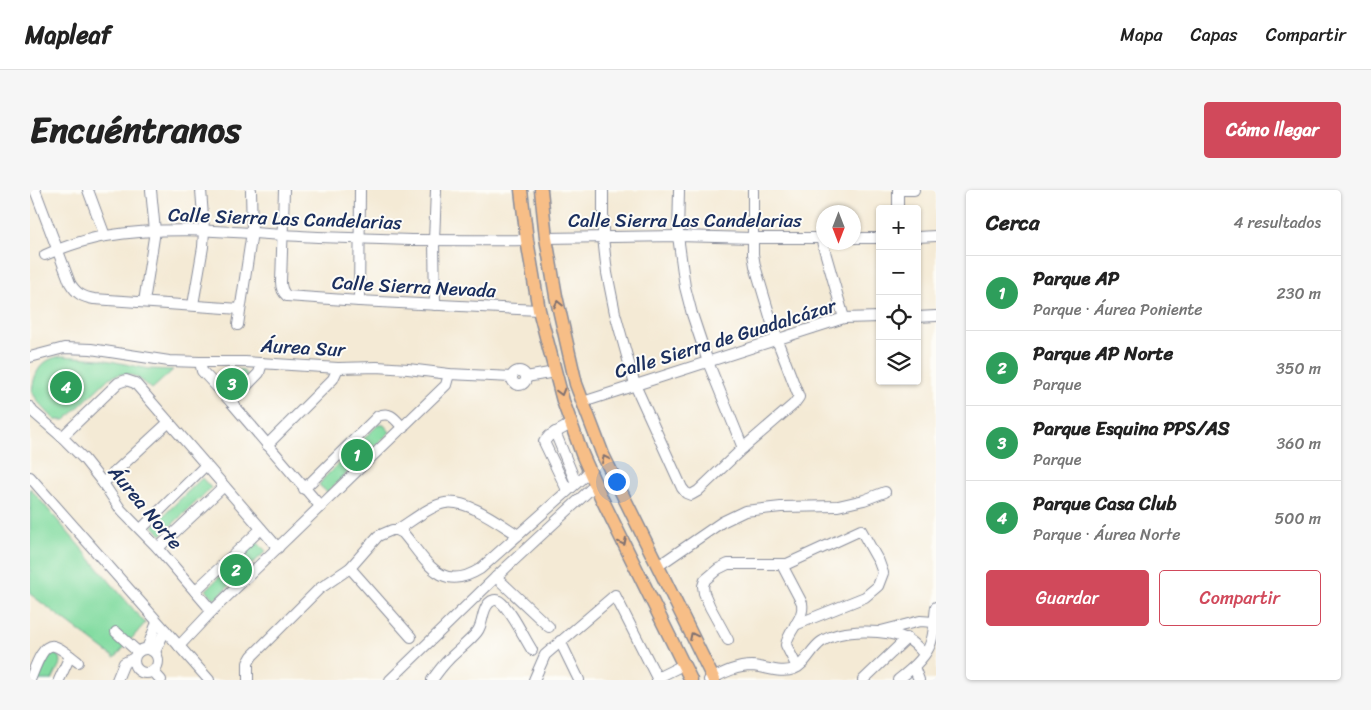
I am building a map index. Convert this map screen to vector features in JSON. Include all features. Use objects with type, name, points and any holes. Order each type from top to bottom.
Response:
[{"type":"main road","points":[[521,190],[539,310],[571,424],[595,485],[691,680]]},
{"type":"main road","points":[[541,190],[546,238],[556,296],[576,384],[603,455],[712,679]]},
{"type":"street","points":[[35,190],[70,283],[75,291],[81,295],[94,299],[240,309]]},
{"type":"street","points":[[88,190],[105,236]]},
{"type":"street","points":[[144,302],[155,231],[151,190]]},
{"type":"street","points":[[193,305],[204,230],[201,190]]},
{"type":"street","points":[[238,325],[252,232],[250,190]]},
{"type":"street","points":[[283,235],[284,190]]},
{"type":"street","points":[[359,301],[360,190]]},
{"type":"street","points":[[435,305],[434,241],[436,190]]},
{"type":"street","points":[[603,190],[603,237],[607,273],[615,313],[635,385],[682,488],[686,493],[691,494],[698,491],[743,448],[794,404],[799,397],[777,340],[755,266],[753,190]]},
{"type":"street","points":[[679,190],[678,236],[685,287],[708,362],[743,448]]},
{"type":"street","points":[[898,205],[898,190],[914,190]]},
{"type":"street","name":"Calle Sierra Las Candelarias","points":[[45,255],[79,242],[105,236],[155,231],[204,230],[359,239],[434,241],[527,240]]},
{"type":"street","name":"Calle Sierra Nevada","points":[[283,235],[281,289],[287,296],[539,310]]},
{"type":"street","name":"Calle Sierra Las Candelarias","points":[[546,238],[678,236],[816,238]]},
{"type":"street","points":[[921,237],[936,236]]},
{"type":"street","points":[[861,238],[876,238]]},
{"type":"street","points":[[825,250],[844,318]]},
{"type":"street","points":[[921,317],[936,316]]},
{"type":"street","name":"Calle Sierra de Guadalcázar","points":[[583,402],[844,318],[876,317]]},
{"type":"street","name":"Áurea Sur","points":[[30,357],[64,348],[91,349],[162,360],[200,362],[246,362],[338,368],[408,368],[449,374],[512,377],[520,371],[526,377],[555,372]]},
{"type":"street","points":[[200,362],[202,371],[231,402],[320,507]]},
{"type":"street","points":[[231,402],[259,374],[262,363]]},
{"type":"street","points":[[267,445],[333,379],[338,368]]},
{"type":"street","points":[[179,646],[212,611],[446,385],[449,374]]},
{"type":"street","points":[[62,437],[118,383],[126,380],[135,383],[278,548]]},
{"type":"street","name":"Áurea Norte","points":[[30,407],[84,459],[121,510],[158,548],[212,611]]},
{"type":"street","points":[[304,489],[378,416],[390,415],[403,428]]},
{"type":"street","points":[[103,483],[169,422]]},
{"type":"street","points":[[567,490],[544,444],[546,438],[554,432],[571,424]]},
{"type":"street","points":[[554,432],[576,483]]},
{"type":"street","points":[[140,529],[206,465]]},
{"type":"street","points":[[398,530],[403,533],[435,571],[448,578],[464,578],[480,569],[589,472]]},
{"type":"street","points":[[30,477],[209,680]]},
{"type":"street","points":[[390,680],[496,577],[595,485]]},
{"type":"street","points":[[158,548],[224,486]]},
{"type":"street","points":[[658,566],[722,522],[745,511],[781,507],[838,506],[864,500],[885,492]]},
{"type":"street","points":[[248,680],[248,664],[252,656],[320,589],[350,568],[378,536],[398,530],[434,507],[444,503],[459,503],[470,507],[518,535]]},
{"type":"street","points":[[195,591],[261,529]]},
{"type":"street","points":[[728,640],[710,607],[703,586],[705,580],[718,569],[728,564],[782,565],[794,562],[861,530],[883,573],[878,586],[865,597],[795,625]]},
{"type":"street","points":[[782,565],[803,609],[802,614],[791,630],[786,644],[797,667]]},
{"type":"street","points":[[350,568],[411,637]]},
{"type":"street","points":[[496,577],[549,628]]},
{"type":"street","points":[[534,680],[545,655],[615,595],[657,679],[683,665]]},
{"type":"street","points":[[432,680],[447,661],[477,632],[485,609],[494,600],[498,600],[512,617],[532,650]]},
{"type":"street","points":[[898,680],[914,667],[929,647],[936,607]]},
{"type":"street","points":[[712,679],[727,671],[753,666],[783,671],[793,669],[804,662],[820,643],[829,637],[849,633],[879,632],[920,621],[934,622]]},
{"type":"street","points":[[116,632],[143,653],[158,657],[158,677],[138,670],[134,664],[143,653],[161,626]]},
{"type":"street","points":[[879,632],[907,638],[924,654]]},
{"type":"street","points":[[863,680],[907,638]]},
{"type":"street","points":[[560,641],[579,680]]},
{"type":"street","points":[[30,680],[47,646],[54,646],[74,659],[59,680]]},
{"type":"street","points":[[117,680],[124,663],[143,653]]},
{"type":"street","points":[[914,667],[919,680]]},
{"type":"green space","points":[[62,356],[101,359],[149,369],[173,370],[152,389],[132,375],[116,375],[109,378],[65,420],[55,420],[39,403],[32,392],[37,373],[44,363]]},
{"type":"green space","points":[[241,370],[246,373],[247,378],[234,390],[229,390],[217,374],[220,371]]},
{"type":"green space","points":[[378,425],[384,425],[390,432],[327,492],[319,485],[324,478]]},
{"type":"green space","points":[[202,478],[211,488],[161,535],[153,526]]},
{"type":"green space","points":[[30,488],[145,623],[115,658],[30,594]]},
{"type":"green space","points":[[256,541],[266,551],[215,599],[206,590]]},
{"type":"green space","points":[[53,653],[60,657],[61,662],[52,680],[38,680],[50,655]]},
{"type":"place","name":"Parque Esquina PPS/AS","points":[[232,384]]},
{"type":"place","name":"Parque Casa Club","points":[[66,387]]},
{"type":"place","name":"Parque AP","points":[[357,455]]},
{"type":"place","name":"Parque AP Norte","points":[[236,570]]}]
